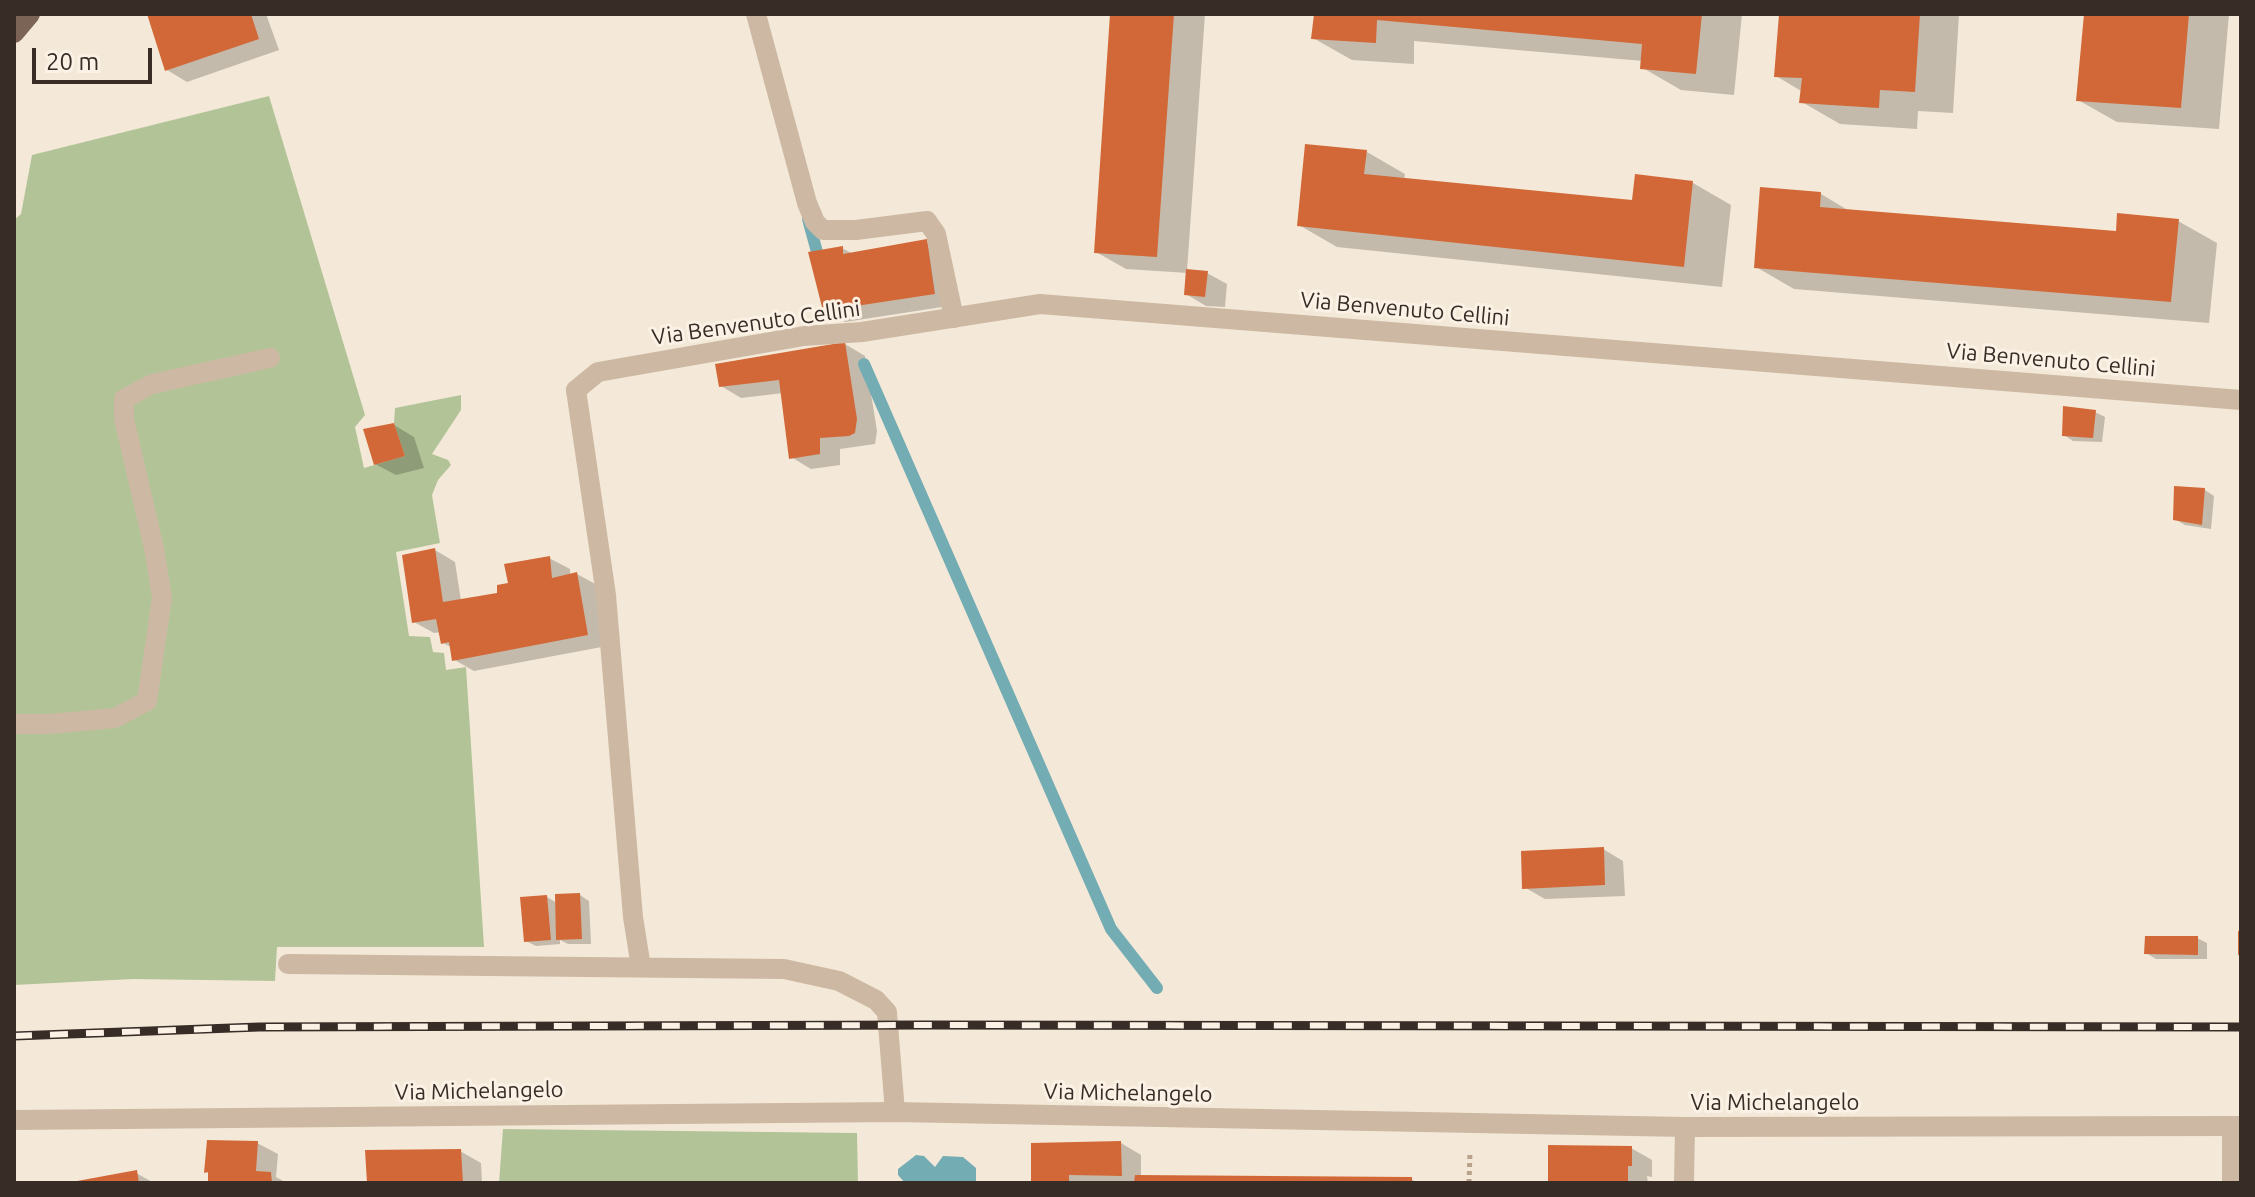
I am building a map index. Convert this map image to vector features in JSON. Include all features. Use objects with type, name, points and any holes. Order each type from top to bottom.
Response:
[{"type":"main road","points":[[14,33],[30,14]]},
{"type":"street","points":[[756,14],[807,203],[815,222],[823,230],[856,230],[927,221],[936,234],[954,318]]},
{"type":"street","name":"Via Benvenuto Cellini","points":[[641,967],[633,917],[606,595],[576,390],[598,372],[804,336],[862,332],[1040,304],[2241,400]]},
{"type":"street","points":[[14,724],[115,718],[147,701],[162,598],[154,548],[124,419],[124,399],[152,384],[270,358]]},
{"type":"street","points":[[288,964],[784,969],[839,981],[876,1000],[887,1012],[895,1112]]},
{"type":"street","name":"Via Michelangelo","points":[[14,1120],[895,1112],[1677,1127],[2236,1126]]},
{"type":"street","points":[[2232,1183],[2236,1126]]},
{"type":"street","points":[[1677,1127],[1684,1183]]},
{"type":"green space","points":[[269,96],[365,415],[355,427],[364,468],[405,456],[394,423],[395,408],[461,395],[461,410],[432,454],[448,460],[451,465],[438,480],[432,495],[440,543],[396,552],[409,636],[430,637],[433,652],[444,653],[446,670],[466,667],[484,947],[277,947],[275,981],[133,979],[14,985],[14,220],[21,214],[32,155]]},
{"type":"green space","points":[[503,1129],[857,1133],[858,1183],[499,1183]]},
{"type":"water","points":[[916,1155],[924,1156],[935,1167],[943,1156],[963,1157],[976,1168],[976,1183],[905,1183],[898,1175],[898,1169]]},
{"type":"building","points":[[147,14],[251,14],[259,39],[165,71]]},
{"type":"building","points":[[1110,14],[1174,14],[1157,257],[1094,253]]},
{"type":"building","points":[[1314,14],[1702,14],[1696,74],[1640,69],[1642,44],[1377,20],[1376,43],[1311,39]]},
{"type":"building","points":[[1779,14],[1920,14],[1915,92],[1880,90],[1879,108],[1799,103],[1802,78],[1774,77]]},
{"type":"building","points":[[2084,14],[2189,14],[2181,108],[2076,101]]},
{"type":"building","points":[[1305,144],[1367,150],[1364,174],[1632,200],[1635,174],[1693,181],[1684,267],[1297,226]]},
{"type":"building","points":[[1760,187],[1821,192],[1820,207],[2116,231],[2117,213],[2179,219],[2171,302],[1754,268]]},
{"type":"building","points":[[927,239],[935,294],[823,311],[808,252],[843,246],[843,254]]},
{"type":"building","points":[[1186,269],[1208,271],[1205,297],[1184,295]]},
{"type":"building","points":[[845,342],[857,419],[855,433],[820,438],[820,454],[789,459],[779,380],[719,387],[715,364]]},
{"type":"building","points":[[2063,406],[2096,410],[2093,438],[2062,436]]},
{"type":"building","points":[[394,423],[405,456],[374,465],[363,429]]},
{"type":"building","points":[[2174,486],[2205,488],[2202,525],[2173,520]]},
{"type":"building","points":[[435,548],[443,602],[497,593],[497,585],[508,583],[504,564],[550,556],[552,578],[577,572],[588,635],[452,661],[449,642],[441,644],[436,619],[412,623],[402,555]]},
{"type":"building","points":[[1604,847],[1605,885],[1522,889],[1521,851]]},
{"type":"building","points":[[580,893],[582,939],[556,940],[555,894]]},
{"type":"building","points":[[547,895],[551,940],[524,942],[520,897]]},
{"type":"building","points":[[2238,931],[2241,931],[2241,955],[2238,955]]},
{"type":"building","points":[[2145,936],[2198,936],[2198,955],[2144,954]]},
{"type":"building","points":[[207,1140],[258,1141],[256,1171],[271,1172],[272,1183],[208,1183],[208,1172],[204,1173]]},
{"type":"building","points":[[1121,1141],[1122,1176],[1069,1175],[1069,1183],[1031,1183],[1031,1143]]},
{"type":"building","points":[[1548,1145],[1632,1146],[1628,1183],[1548,1183]]},
{"type":"building","points":[[461,1149],[463,1183],[367,1183],[365,1150]]},
{"type":"building","points":[[137,1170],[139,1183],[77,1183],[77,1181]]},
{"type":"building","points":[[1135,1175],[1412,1177],[1412,1183],[1134,1183]]},
{"type":"waterway","points":[[808,219],[820,263]]},
{"type":"waterway","points":[[864,364],[1111,929],[1157,988]]},
{"type":"railway","points":[[14,1036],[259,1027],[2241,1027]]}]
